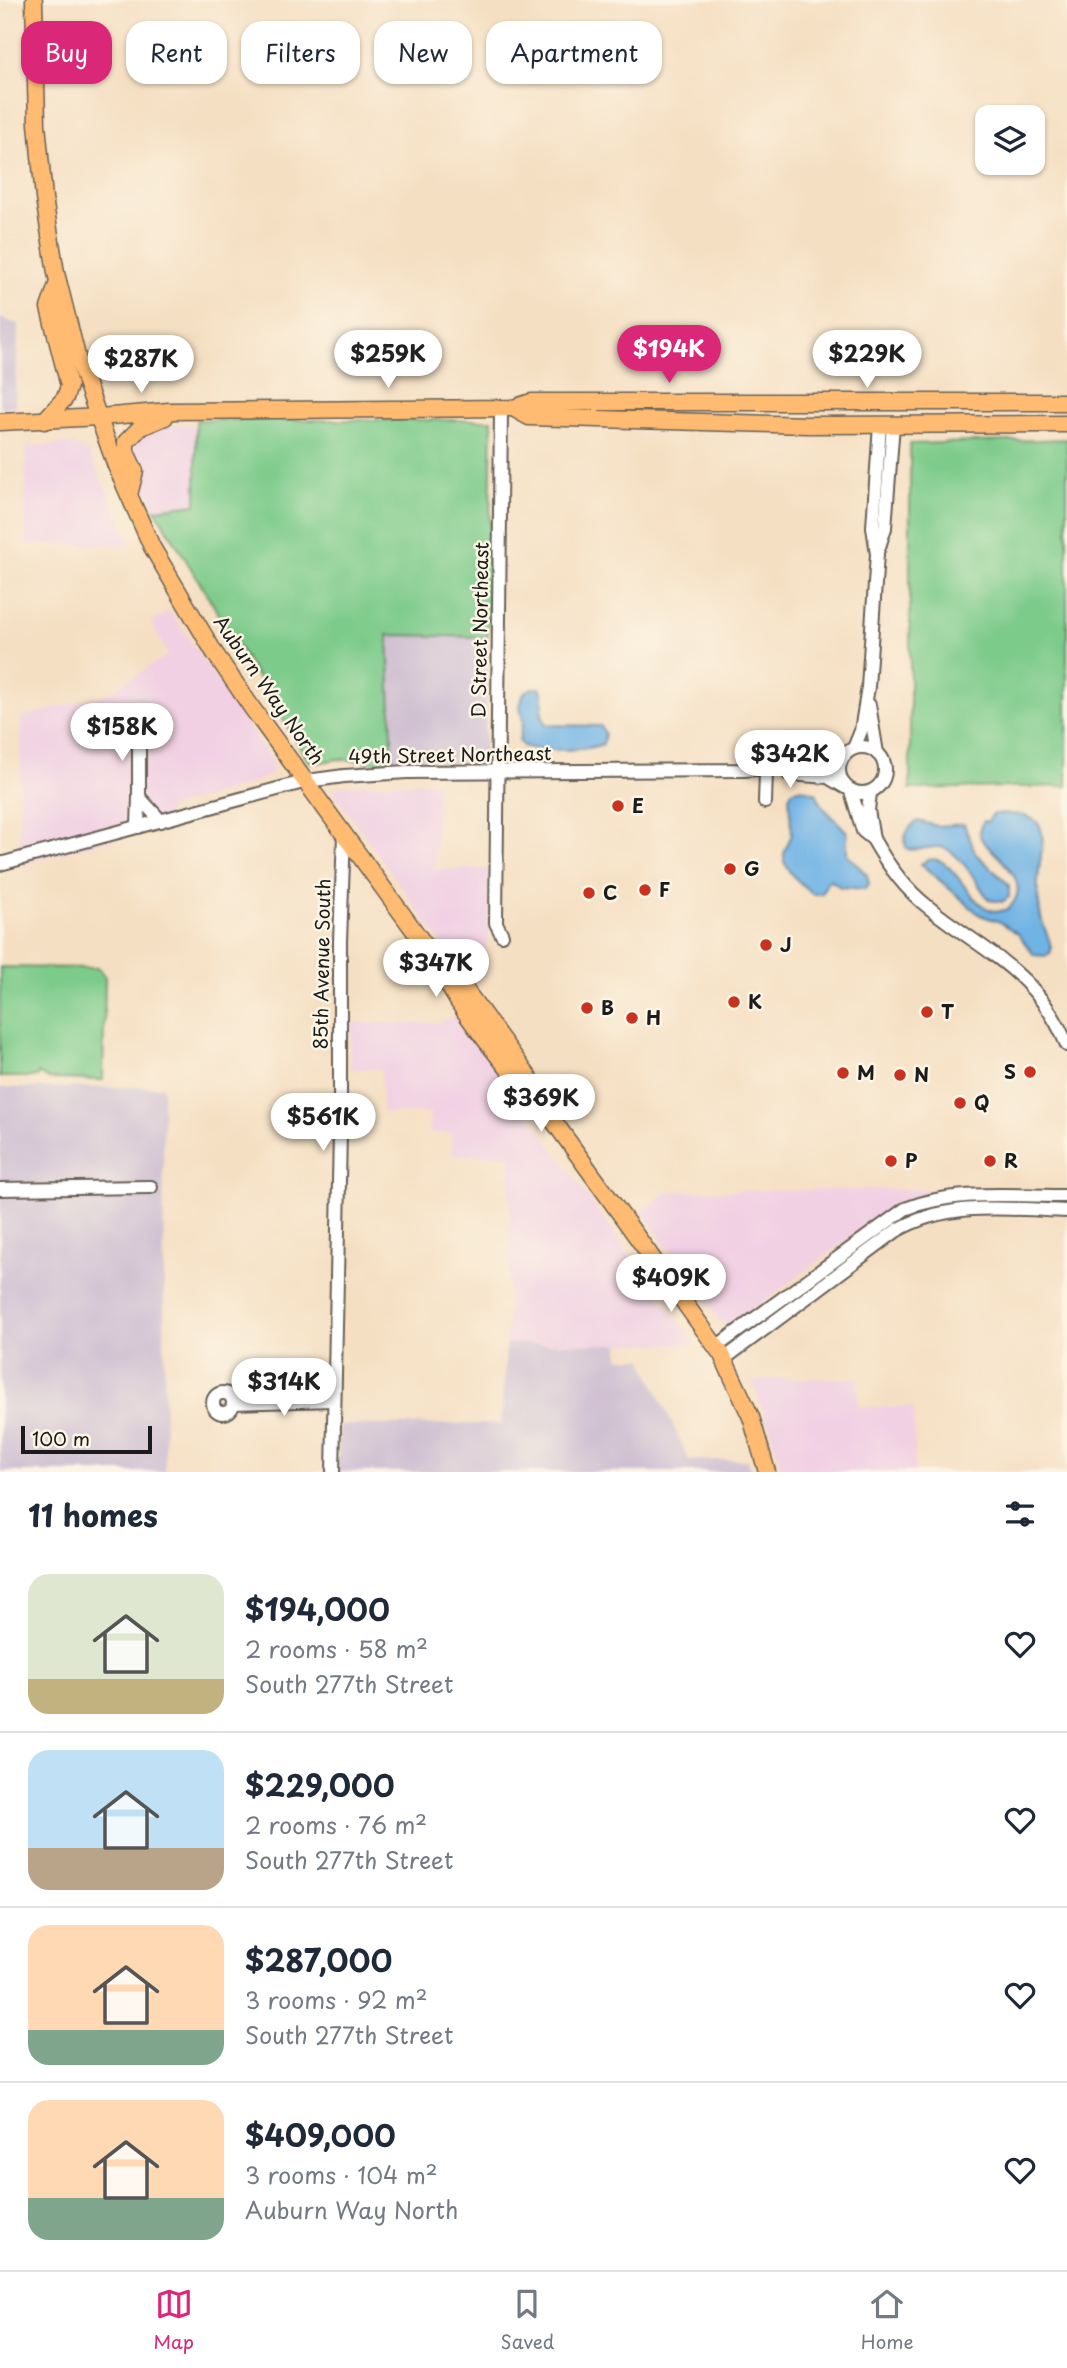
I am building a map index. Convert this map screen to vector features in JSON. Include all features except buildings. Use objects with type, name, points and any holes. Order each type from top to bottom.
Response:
[{"type":"main road","name":"Auburn Way North","points":[[34,0],[41,161],[58,282],[78,360],[116,466],[152,547],[209,644],[252,708],[440,966],[444,978],[501,1058],[522,1086],[533,1090]]},
{"type":"main road","points":[[44,421],[65,398],[69,386],[49,308],[58,282]]},
{"type":"main road","points":[[0,422],[186,410],[507,409],[531,402],[1067,402]]},
{"type":"main road","points":[[832,402],[863,408],[886,423]]},
{"type":"main road","points":[[507,409],[529,417],[719,423],[1067,424]]},
{"type":"main road","points":[[129,495],[135,471],[127,452],[130,436],[153,420],[186,410]]},
{"type":"main road","points":[[886,423],[900,415],[1067,412]]},
{"type":"main road","name":"Auburn Way North","points":[[440,966],[452,971],[531,1080],[533,1090],[720,1353],[751,1418],[767,1472]]},
{"type":"street","name":"D Street Northeast","points":[[502,935],[496,923],[507,409]]},
{"type":"street","points":[[873,838],[863,831],[848,789],[841,780],[839,765],[861,732],[877,554],[873,527],[886,423]]},
{"type":"street","points":[[867,687],[877,753]]},
{"type":"street","points":[[138,827],[139,730]]},
{"type":"street","points":[[848,789],[858,793],[870,793],[885,774],[882,759],[877,753],[870,749],[851,750]]},
{"type":"street","name":"49th Street Northeast","points":[[0,864],[307,781],[344,776],[407,772],[744,770],[803,766],[851,750]]},
{"type":"street","name":"49th Street Northeast","points":[[744,770],[828,777],[848,789]]},
{"type":"street","points":[[765,802],[766,772]]},
{"type":"street","points":[[870,793],[868,810],[873,838],[889,868],[925,905],[998,957],[1036,990],[1067,1045]]},
{"type":"street","points":[[139,797],[161,821]]},
{"type":"street","name":"85th Avenue South","points":[[333,1472],[340,1133],[340,941],[344,835]]},
{"type":"street","points":[[0,1189],[151,1187]]},
{"type":"street","points":[[720,1353],[905,1209],[923,1202],[954,1196],[1067,1196]]},
{"type":"street","points":[[720,1353],[896,1231],[919,1218],[963,1209],[1067,1211]]},
{"type":"street","points":[[233,1403],[334,1400]]},
{"type":"shaded area","points":[[0,318],[18,324],[15,407],[0,407]]},
{"type":"shaded area","points":[[196,424],[196,504],[155,509],[134,461],[136,441],[154,427]]},
{"type":"shaded area","points":[[72,444],[89,453],[132,545],[26,544],[26,446]]},
{"type":"shaded area","points":[[170,611],[273,762],[272,771],[268,776],[239,788],[168,808],[166,824],[19,865],[21,717],[107,694],[168,655],[151,622]]},
{"type":"shaded area","points":[[388,635],[488,637],[484,765],[393,764]]},
{"type":"shaded area","points":[[437,782],[435,869],[490,869],[490,931],[487,945],[466,969],[458,966],[333,791],[340,786]]},
{"type":"shaded area","points":[[457,1015],[696,1344],[506,1344],[510,1262],[510,1155],[452,1155],[451,1133],[430,1133],[430,1113],[382,1113],[381,1069],[350,1069],[351,1023],[440,1023]]},
{"type":"shaded area","points":[[163,1087],[165,1472],[0,1472],[0,1088]]},
{"type":"shaded area","points":[[933,1189],[879,1216],[729,1326],[721,1322],[641,1211],[669,1191]]},
{"type":"shaded area","points":[[506,1344],[619,1344],[619,1358],[642,1358],[689,1460],[748,1460],[751,1472],[338,1472],[339,1425],[502,1424]]},
{"type":"shaded area","points":[[858,1378],[859,1407],[914,1407],[915,1472],[782,1472],[771,1431],[752,1382],[764,1379]]},
{"type":"green space","points":[[196,420],[492,420],[488,637],[388,635],[393,764],[338,759],[317,763],[308,761],[155,509],[196,504]]},
{"type":"green space","points":[[1067,439],[1067,786],[910,789],[910,444]]},
{"type":"green space","points":[[0,967],[98,968],[105,977],[103,1080],[49,1079],[38,1073],[38,1077],[0,1077]]},
{"type":"water","points":[[540,688],[543,694],[542,714],[547,725],[601,726],[605,734],[603,744],[563,750],[523,746],[519,741],[523,722],[520,706],[524,692]]},
{"type":"water","points":[[801,788],[816,793],[823,807],[847,832],[847,854],[867,875],[869,884],[865,889],[840,887],[831,880],[821,894],[812,894],[792,875],[784,862],[784,853],[792,834],[789,796],[792,791]]},
{"type":"water","points":[[995,814],[1017,814],[1032,818],[1039,826],[1042,848],[1038,877],[1039,907],[1051,948],[1051,952],[1046,956],[1034,955],[1018,934],[1000,922],[980,915],[921,864],[933,859],[943,862],[982,905],[994,911],[1008,909],[1018,890],[1016,881],[1005,863],[982,840],[980,832],[984,821],[988,822]]},
{"type":"water","points":[[918,821],[937,826],[964,824],[976,854],[1009,885],[1009,897],[1002,902],[989,900],[968,869],[947,849],[907,849],[906,833]]},
{"type":"place","name":"E","points":[[618,806]]},
{"type":"place","name":"G","points":[[730,869]]},
{"type":"place","name":"F","points":[[645,890]]},
{"type":"place","name":"C","points":[[589,893]]},
{"type":"place","name":"J","points":[[766,945]]},
{"type":"place","name":"K","points":[[734,1002]]},
{"type":"place","name":"B","points":[[587,1008]]},
{"type":"place","name":"T","points":[[927,1012]]},
{"type":"place","name":"H","points":[[632,1018]]},
{"type":"place","name":"S","points":[[1030,1072]]},
{"type":"place","name":"M","points":[[843,1073]]},
{"type":"place","name":"N","points":[[900,1075]]},
{"type":"place","name":"Q","points":[[960,1103]]},
{"type":"place","name":"P","points":[[891,1161]]},
{"type":"place","name":"R","points":[[990,1161]]}]
